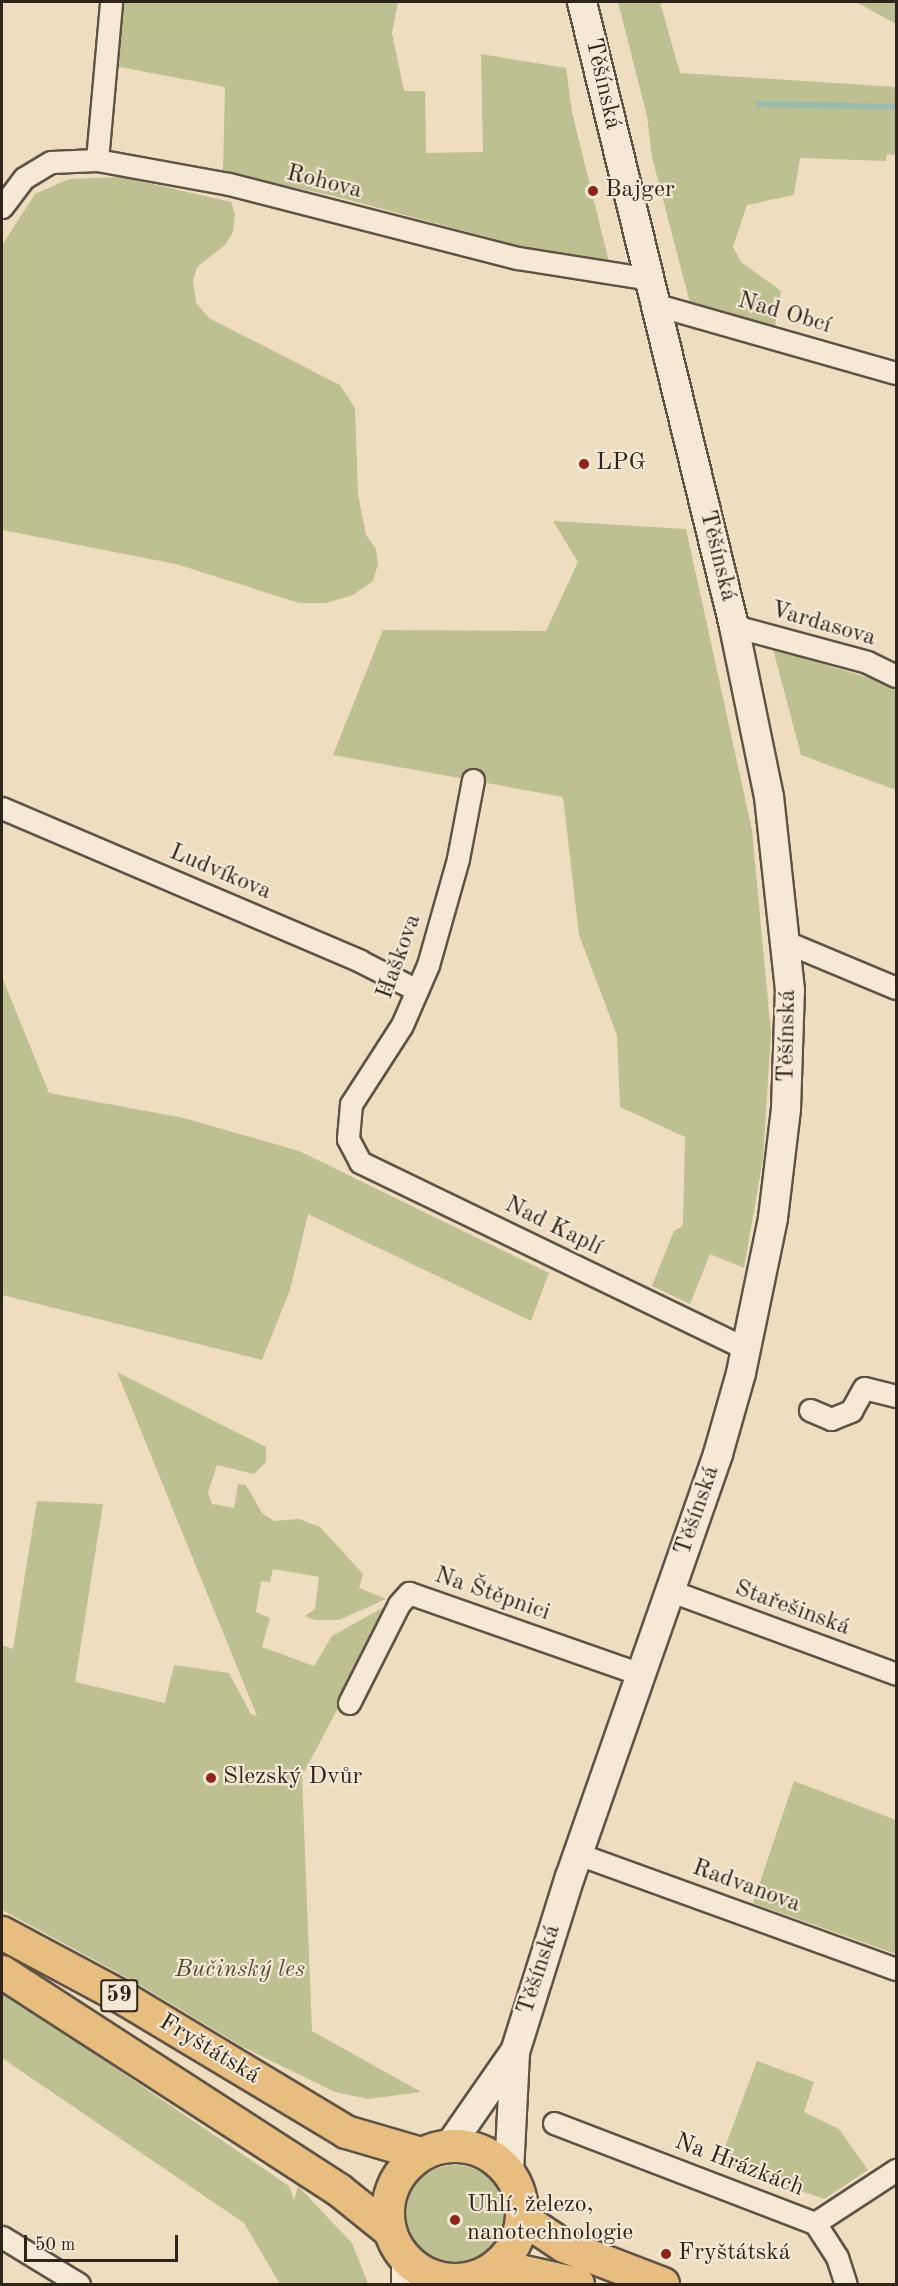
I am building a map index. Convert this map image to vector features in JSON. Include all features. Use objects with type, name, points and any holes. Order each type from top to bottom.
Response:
[{"type":"main road","name":"Těšínská","points":[[509,2172],[515,2052],[578,1854],[643,1675],[718,1454],[747,1349],[773,1218],[786,1109],[790,990],[769,796],[734,626],[582,2]]},
{"type":"main road","name":"Fryštátská","points":[[2,1933],[125,1999],[346,2132],[436,2150]]},
{"type":"main road","name":"Fryštátská","points":[[2,1972],[339,2190],[390,2231]]},
{"type":"main road","name":"Těšínská","points":[[436,2150],[515,2052]]},
{"type":"main road","points":[[468,2145],[486,2152],[509,2172],[518,2188],[522,2218],[514,2246],[498,2266],[475,2277],[449,2282],[406,2273],[390,2231],[387,2215],[392,2187],[409,2163],[436,2150],[468,2145]]},
{"type":"main road","points":[[522,2218],[564,2246],[663,2284]]},
{"type":"main road","points":[[498,2266],[578,2284]]},
{"type":"street","points":[[97,160],[111,2]]},
{"type":"street","name":"Rohova","points":[[2,207],[24,178],[51,162],[97,160],[229,184],[654,292]]},
{"type":"street","name":"Nad Obcí","points":[[654,292],[897,373]]},
{"type":"street","name":"Vardasova","points":[[734,626],[867,662],[897,676]]},
{"type":"street","name":"Haškova","points":[[348,1139],[351,1104],[402,1025],[417,990],[458,859],[473,780]]},
{"type":"street","name":"Ludvíkova","points":[[2,808],[360,961],[417,990]]},
{"type":"street","points":[[786,942],[897,988]]},
{"type":"street","name":"Nad Kaplí","points":[[348,1139],[360,1162],[747,1349]]},
{"type":"street","points":[[810,1410],[831,1419],[851,1412],[864,1388],[897,1396]]},
{"type":"street","name":"Stařešinská","points":[[671,1592],[897,1674]]},
{"type":"street","name":"Na Štěpnici","points":[[349,1703],[399,1604],[409,1593],[643,1675]]},
{"type":"street","name":"Radvanova","points":[[578,1854],[897,1969]]},
{"type":"street","name":"Na Hrázkách","points":[[554,2123],[815,2223],[897,2170]]},
{"type":"street","points":[[815,2223],[837,2257],[846,2284]]},
{"type":"street","points":[[2,2237],[79,2284]]},
{"type":"green space","points":[[120,2],[398,2],[392,33],[404,91],[425,91],[426,153],[483,152],[481,54],[566,68],[572,112],[608,258],[614,265],[494,245],[494,239],[334,196],[223,172],[225,87],[115,66]]},
{"type":"green space","points":[[618,2],[660,2],[680,73],[896,87],[896,155],[887,154],[886,161],[800,158],[794,195],[747,205],[733,247],[741,262],[781,291],[775,326],[691,307],[652,157],[647,116]]},
{"type":"green space","points":[[856,2],[896,2],[896,24]]},
{"type":"green space","points":[[122,177],[231,202],[235,214],[233,232],[225,245],[197,267],[193,281],[196,303],[209,318],[340,385],[355,408],[358,494],[366,535],[376,549],[378,564],[373,581],[353,595],[327,603],[299,603],[176,564],[2,530],[2,245],[35,194],[69,179]]},
{"type":"green space","points":[[553,521],[686,529],[752,830],[771,1033],[763,1159],[744,1268],[710,1254],[690,1304],[652,1286],[674,1231],[683,1226],[685,1137],[620,1107],[617,1035],[579,935],[563,797],[333,755],[383,630],[546,631],[578,562]]},
{"type":"green space","points":[[773,649],[896,686],[896,790],[801,755]]},
{"type":"green space","points":[[2,977],[49,1093],[184,1118],[299,1151],[549,1273],[531,1321],[308,1214],[290,1290],[262,1360],[2,1295]]},
{"type":"green space","name":"Bučinský les","points":[[117,1372],[266,1447],[266,1462],[254,1474],[217,1465],[208,1493],[212,1504],[234,1508],[238,1484],[246,1485],[262,1513],[274,1521],[299,1519],[320,1527],[363,1574],[359,1588],[386,1599],[339,1620],[315,1620],[305,1616],[315,1609],[319,1577],[273,1569],[270,1582],[261,1581],[256,1612],[270,1618],[262,1647],[314,1666],[332,1636],[384,1607],[390,1610],[302,1776],[312,2031],[421,2092],[368,2099],[335,2092],[243,2047],[135,1982],[2,1910],[2,1645],[13,1649],[37,1501],[103,1504],[75,1682],[165,1703],[174,1665],[229,1673],[251,1714],[257,1716]]},
{"type":"green space","points":[[794,1781],[896,1820],[896,1954],[753,1903]]},
{"type":"green space","points":[[2,1991],[289,2186],[294,2200],[298,2186],[352,2243],[368,2284],[280,2284],[244,2223],[2,2058]]},
{"type":"green space","points":[[757,2061],[814,2082],[804,2112],[839,2129],[868,2170],[824,2199],[719,2163]]},
{"type":"green space","points":[[455,2165],[474,2169],[490,2179],[500,2195],[504,2214],[500,2233],[490,2249],[474,2259],[455,2263],[436,2259],[420,2249],[410,2233],[406,2214],[410,2195],[420,2179],[436,2169]]},
{"type":"waterway","points":[[758,104],[896,107]]},
{"type":"place","name":"Bajger","points":[[593,191]]},
{"type":"place","name":"LPG","points":[[584,464]]},
{"type":"place","name":"Slezský Dvůr","points":[[211,1778]]},
{"type":"place","name":"Uhlí, železo, nanotechnologie","points":[[455,2220]]},
{"type":"place","name":"Fryštátská","points":[[666,2254]]}]
